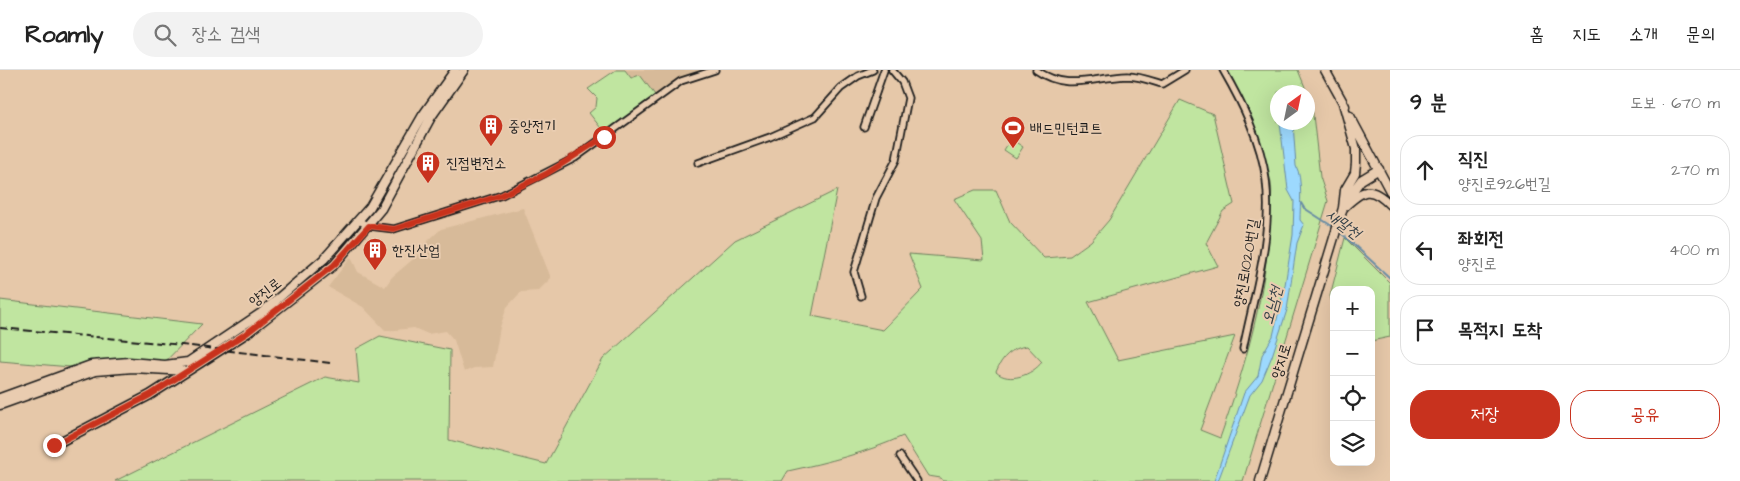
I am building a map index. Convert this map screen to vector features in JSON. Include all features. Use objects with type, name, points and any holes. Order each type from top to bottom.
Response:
[{"type":"main road","name":"양진로","points":[[0,398],[91,365],[129,362],[165,365],[188,362],[261,313],[294,287],[324,259],[359,221],[381,192],[423,115],[455,70]]},
{"type":"main road","name":"양진로","points":[[54,445],[109,418],[188,371],[279,310],[334,265],[369,226],[381,209],[440,103],[464,70]]},
{"type":"main road","points":[[1326,70],[1390,191]]},
{"type":"main road","points":[[1343,103],[1356,149],[1354,173],[1345,190],[1343,208]]},
{"type":"main road","points":[[1343,208],[1356,185],[1379,169]]},
{"type":"main road","points":[[1343,208],[1360,193],[1367,191],[1378,195],[1390,206]]},
{"type":"main road","name":"양지로","points":[[1260,481],[1343,208]]},
{"type":"main road","points":[[0,405],[95,371],[133,368],[188,371]]},
{"type":"street","points":[[359,221],[369,226],[394,229],[502,195],[575,158],[681,81],[715,70]]},
{"type":"street","points":[[698,163],[815,117],[841,88],[858,76],[873,70]]},
{"type":"street","points":[[864,127],[884,70]]},
{"type":"street","points":[[861,296],[854,272],[876,198],[896,160],[908,98],[902,82],[892,70]]},
{"type":"street","points":[[1036,70],[1048,78],[1064,83],[1129,76],[1162,84],[1185,70]]},
{"type":"street","name":"양진로1020번길","points":[[1223,70],[1236,92],[1253,133],[1266,178],[1266,236],[1243,349]]},
{"type":"street","points":[[900,456],[917,481]]},
{"type":"shaded area","points":[[625,70],[706,70],[683,76],[655,95],[640,75],[631,78]]},
{"type":"shaded area","points":[[523,208],[551,278],[538,291],[521,292],[507,307],[500,327],[493,367],[474,368],[464,372],[454,340],[446,331],[428,334],[414,328],[386,331],[363,307],[328,287],[351,257],[358,272],[385,287],[392,277],[418,255],[419,249],[441,229]]},
{"type":"green space","points":[[616,70],[625,70],[631,78],[640,75],[655,95],[604,132],[589,113],[596,107],[597,98],[588,89]]},
{"type":"green space","points":[[1228,70],[1298,70],[1304,85],[1270,85],[1270,130],[1315,130],[1320,177],[1328,201],[1243,481],[943,481],[941,478],[928,476],[903,436],[861,452],[788,471],[782,481],[115,481],[325,377],[359,383],[356,349],[380,336],[450,350],[449,440],[546,464],[603,359],[735,240],[837,190],[812,316],[883,330],[923,289],[909,254],[984,260],[982,241],[954,199],[975,190],[996,190],[1010,222],[1044,258],[1070,256],[1091,241],[1109,220],[1180,100],[1213,114],[1234,204],[1223,211],[1206,243],[1218,266],[1088,302],[1118,360],[1235,336],[1200,430],[1220,438],[1238,384],[1253,329],[1268,245],[1272,195],[1271,183],[1268,168],[1253,125]],"holes":[[[1027,346],[1042,362],[1038,367],[1014,378],[1001,376],[996,372],[1008,354],[1016,349]]]},
{"type":"green space","name":"배드민턴코트","points":[[1011,139],[1023,147],[1016,158],[1004,150]]},
{"type":"green space","points":[[1345,238],[1390,283],[1390,337],[1375,340],[1375,286],[1333,286]]},
{"type":"green space","points":[[0,300],[202,324],[153,374],[0,361]]},
{"type":"water","name":"오남천","points":[[1281,130],[1293,130],[1296,166],[1300,178],[1300,220],[1304,225],[1297,243],[1287,310],[1272,356],[1262,380],[1250,395],[1218,481],[1214,481],[1244,393],[1258,376],[1262,355],[1273,336],[1285,285],[1293,235],[1294,201],[1288,190]]},
{"type":"waterway","name":"새말천","points":[[1301,203],[1304,208],[1335,228]]},
{"type":"waterway","name":"새말천","points":[[1339,231],[1390,278]]},
{"type":"railway","points":[[0,328],[182,345],[330,363]]},
{"type":"place","name":"중앙전기","points":[[491,147]]},
{"type":"place","name":"배드민턴코트","points":[[1013,149]]},
{"type":"place","name":"진접변전소","points":[[428,184]]},
{"type":"place","name":"한진산업","points":[[375,271]]},
{"type":"route","points":[[54,445],[150,395],[247,333],[279,310],[334,265],[369,226],[394,229],[416,224],[502,195],[575,158],[604,137]]}]
